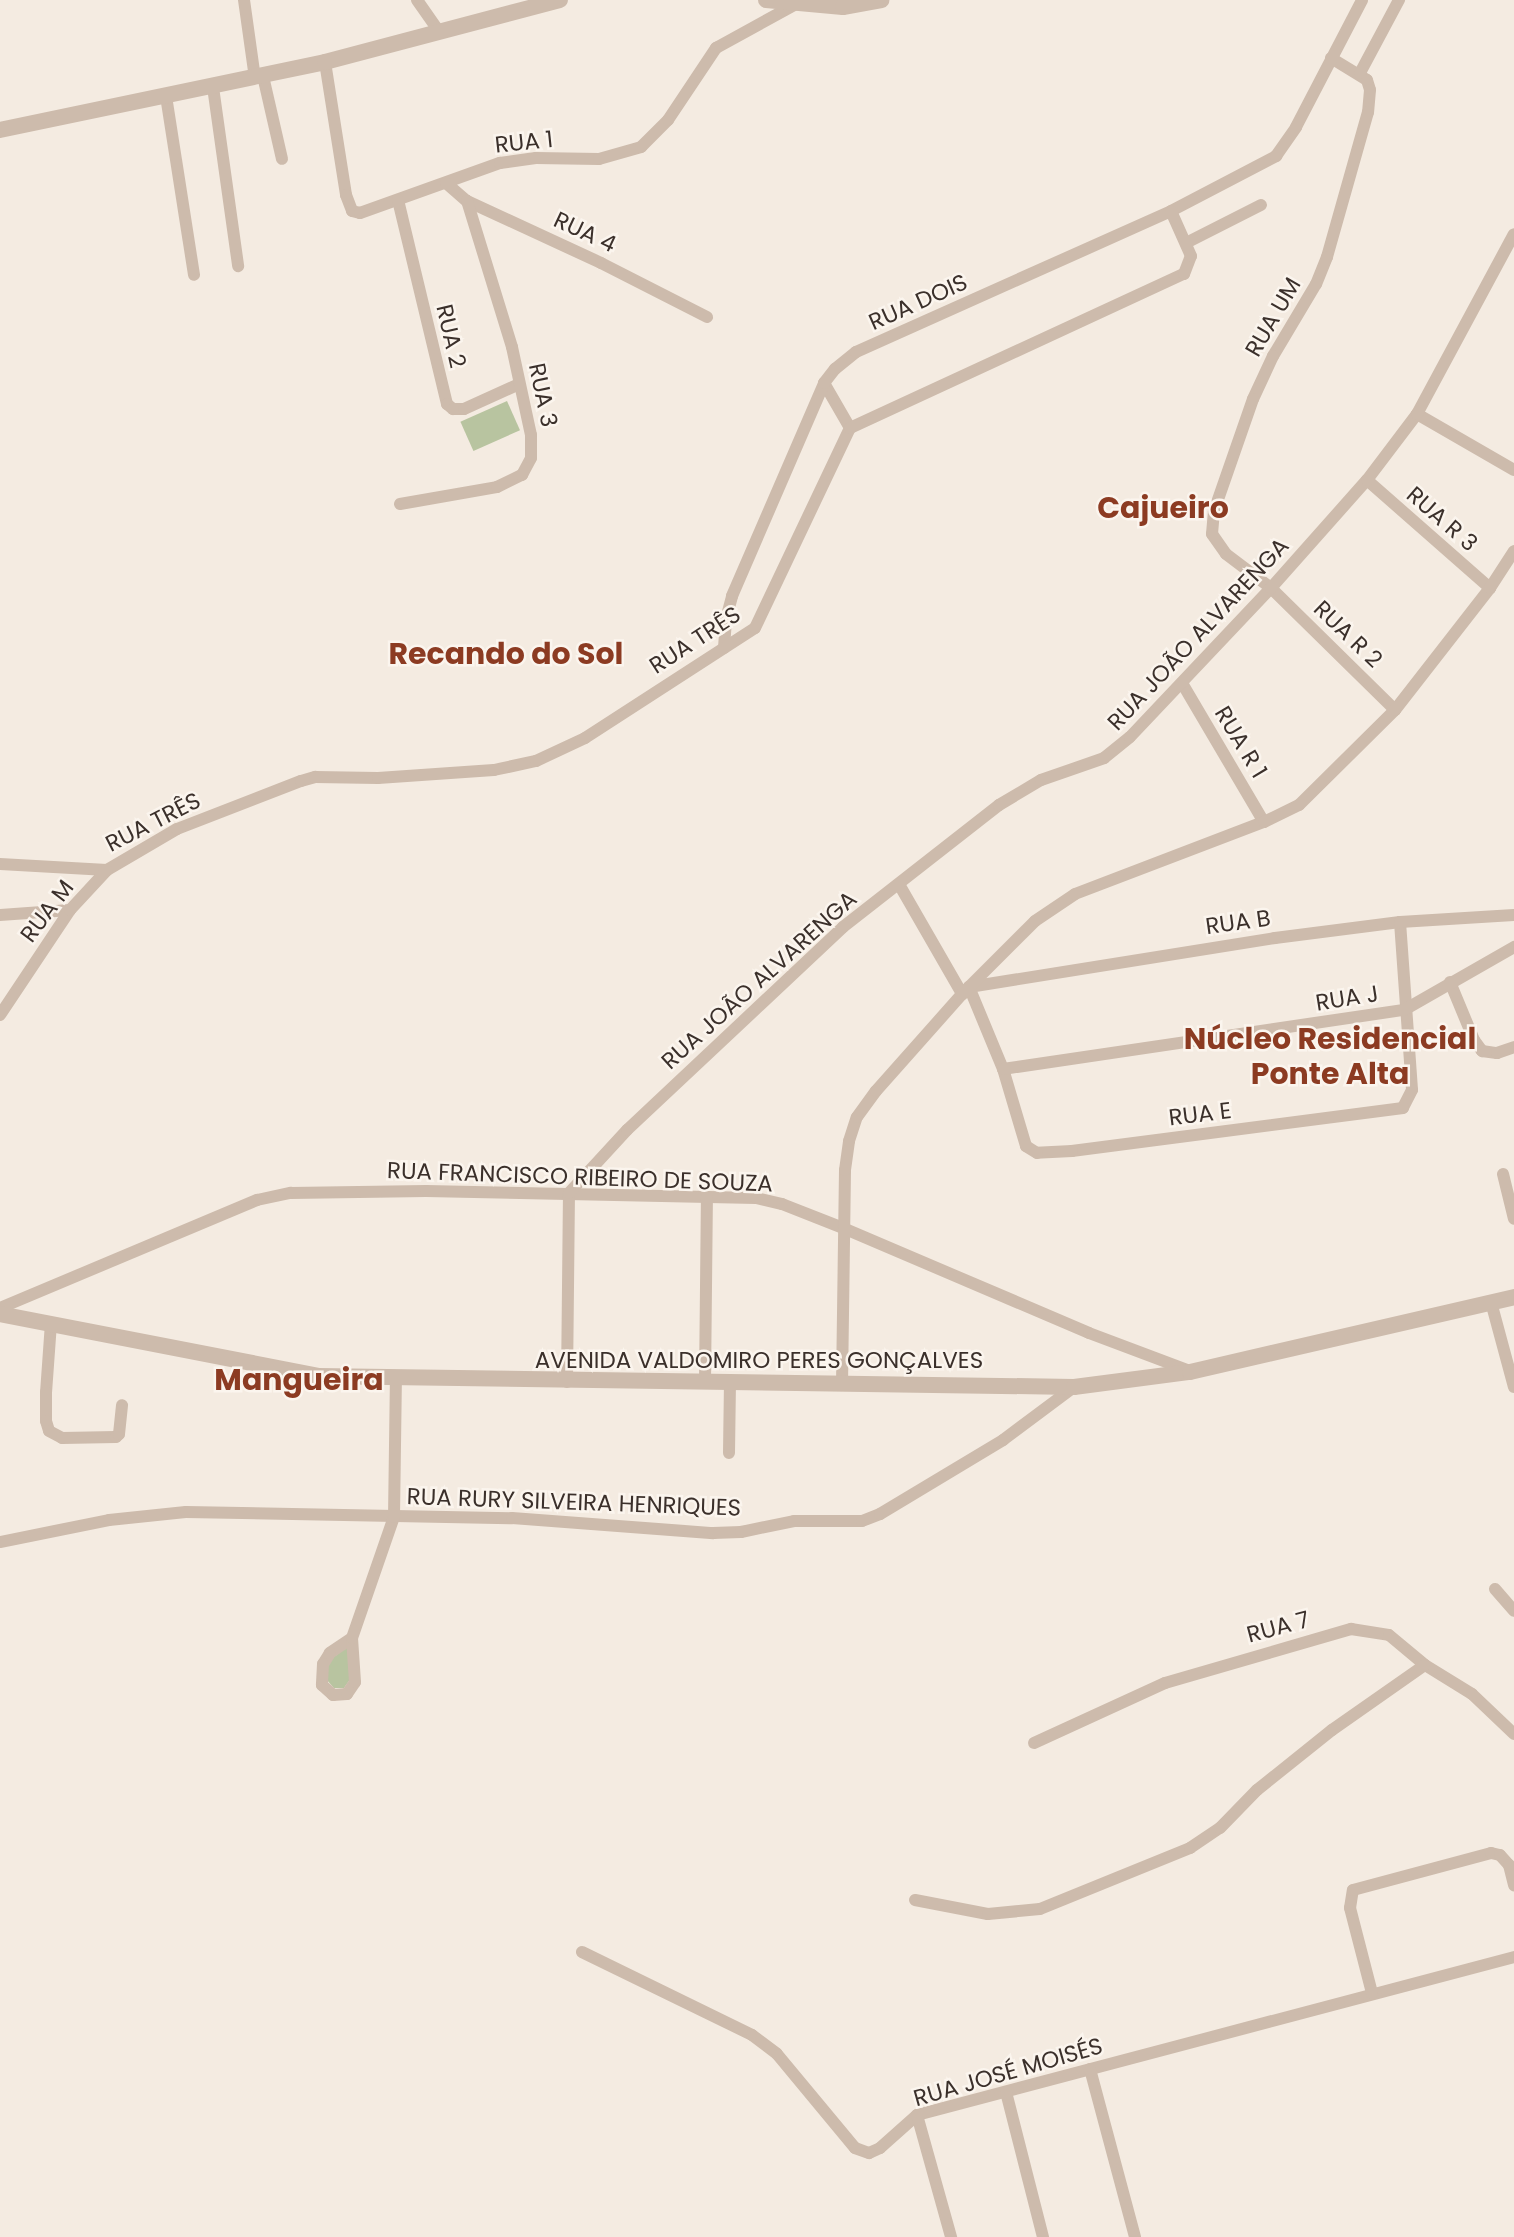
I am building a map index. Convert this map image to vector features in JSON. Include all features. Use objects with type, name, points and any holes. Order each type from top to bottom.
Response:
[{"type":"street","points":[[244,0],[259,77],[282,159]]},
{"type":"street","points":[[417,0],[439,31]]},
{"type":"street","points":[[0,130],[325,62],[560,0]]},
{"type":"street","points":[[766,0],[855,6],[881,0]]},
{"type":"street","points":[[1362,0],[1331,58],[1360,73],[1399,0]]},
{"type":"street","name":"RUA 1","points":[[325,62],[350,207],[360,213],[500,163],[536,158],[599,159],[641,147],[668,120],[716,48],[798,3]]},
{"type":"street","name":"RUA DOIS","points":[[724,648],[726,619],[732,596],[824,383],[835,369],[856,352],[1171,211],[1268,161],[1289,140],[1331,58]]},
{"type":"street","name":"RUA UM","points":[[1271,588],[1214,541],[1212,519],[1258,389],[1316,284],[1327,257],[1370,103],[1369,85],[1360,73]]},
{"type":"street","points":[[213,87],[238,266]]},
{"type":"street","points":[[166,96],[194,275]]},
{"type":"street","name":"RUA 4","points":[[446,183],[467,201],[601,263],[707,317]]},
{"type":"street","name":"RUA 2","points":[[398,200],[447,404],[453,409],[464,409],[520,384]]},
{"type":"street","name":"RUA 3","points":[[400,504],[485,489],[522,475],[529,464],[532,443],[520,384],[508,334],[467,201]]},
{"type":"street","points":[[1186,243],[1261,205]]},
{"type":"street","points":[[824,383],[850,428],[1182,276],[1191,262],[1186,243],[1171,211]]},
{"type":"street","name":"RUA JOÃO ALVARENGA","points":[[569,1193],[626,1130],[765,1003],[803,963],[843,927],[900,886],[999,805],[1041,780],[1091,764],[1118,749],[1271,588],[1367,480],[1417,414],[1514,234]]},
{"type":"street","points":[[1417,414],[1514,470]]},
{"type":"street","name":"RUA TRÊS","points":[[0,864],[107,870],[177,829],[315,777],[378,778],[494,770],[550,756],[607,726],[758,624],[850,428]]},
{"type":"street","name":"RUA R 3","points":[[1367,480],[1490,589]]},
{"type":"street","points":[[842,1385],[845,1170],[849,1141],[857,1117],[876,1091],[966,990],[1035,921],[1075,894],[1264,822],[1298,805],[1395,710],[1490,589],[1514,551]]},
{"type":"street","name":"RUA R 2","points":[[1271,588],[1395,710]]},
{"type":"street","name":"RUA R 1","points":[[1182,683],[1264,822]]},
{"type":"street","name":"RUA M","points":[[0,1015],[70,910],[107,870]]},
{"type":"street","name":"RUA E","points":[[900,886],[966,990],[1003,1069],[1022,1138],[1026,1146],[1037,1153],[1398,1110],[1409,1101],[1412,1090],[1404,1010],[1400,922]]},
{"type":"street","points":[[0,915],[70,910]]},
{"type":"street","name":"RUA B","points":[[966,990],[1156,956],[1400,922],[1514,915]]},
{"type":"street","name":"RUA J","points":[[1003,1069],[1404,1010],[1514,947]]},
{"type":"street","points":[[1450,982],[1474,1040],[1482,1051],[1497,1053],[1514,1047]]},
{"type":"street","points":[[1503,1174],[1514,1219]]},
{"type":"street","name":"RUA FRANCISCO RIBEIRO DE SOUZA","points":[[0,1308],[234,1209],[291,1193],[569,1193],[756,1198],[782,1204],[843,1228],[1190,1371]]},
{"type":"street","points":[[567,1382],[569,1193]]},
{"type":"street","points":[[705,1382],[707,1197]]},
{"type":"street","name":"AVENIDA VALDOMIRO PERES GONÇALVES","points":[[0,1314],[318,1376],[567,1382],[1074,1387],[1190,1371],[1514,1297]]},
{"type":"street","points":[[1491,1302],[1514,1387]]},
{"type":"street","points":[[51,1323],[46,1392],[46,1421],[49,1431],[62,1438],[116,1437],[119,1433],[122,1405]]},
{"type":"street","points":[[1144,1354],[1144,1378]]},
{"type":"street","points":[[352,1638],[394,1517],[396,1378]]},
{"type":"street","points":[[729,1453],[730,1382]]},
{"type":"street","name":"RUA RURY SILVEIRA HENRIQUES","points":[[0,1542],[109,1520],[186,1512],[512,1518],[713,1533],[741,1532],[794,1521],[862,1521],[880,1514],[1003,1440],[1074,1387]]},
{"type":"street","points":[[1495,1589],[1514,1611]]},
{"type":"street","name":"RUA 7","points":[[1034,1743],[1165,1683],[1351,1629],[1389,1635],[1425,1665],[1472,1694],[1514,1734]]},
{"type":"street","points":[[915,1900],[988,1914],[1040,1909],[1189,1848],[1220,1828],[1257,1790],[1332,1730],[1425,1665]]},
{"type":"street","points":[[1372,1993],[1350,1908],[1353,1890],[1490,1853],[1500,1855],[1509,1865],[1514,1885]]},
{"type":"street","name":"RUA JOSÉ MOISÉS","points":[[582,1952],[752,2035],[777,2054],[855,2148],[869,2152],[876,2151],[917,2115],[1514,1957]]},
{"type":"street","points":[[1090,2069],[1135,2237]]},
{"type":"street","points":[[1006,2092],[1044,2237]]},
{"type":"street","points":[[917,2115],[951,2237]]},
{"type":"green space","points":[[507,401],[520,430],[473,451],[460,422]]},
{"type":"green space","points":[[350,1644],[351,1678],[344,1688],[334,1688],[325,1678],[328,1662]]},
{"type":"district","name":"Cajueiro","points":[[1163,508]]},
{"type":"district","name":"Recando do Sol","points":[[506,654]]},
{"type":"district","name":"Núcleo Residencial Ponte Alta","points":[[1330,1056]]},
{"type":"district","name":"Mangueira","points":[[299,1380]]}]
